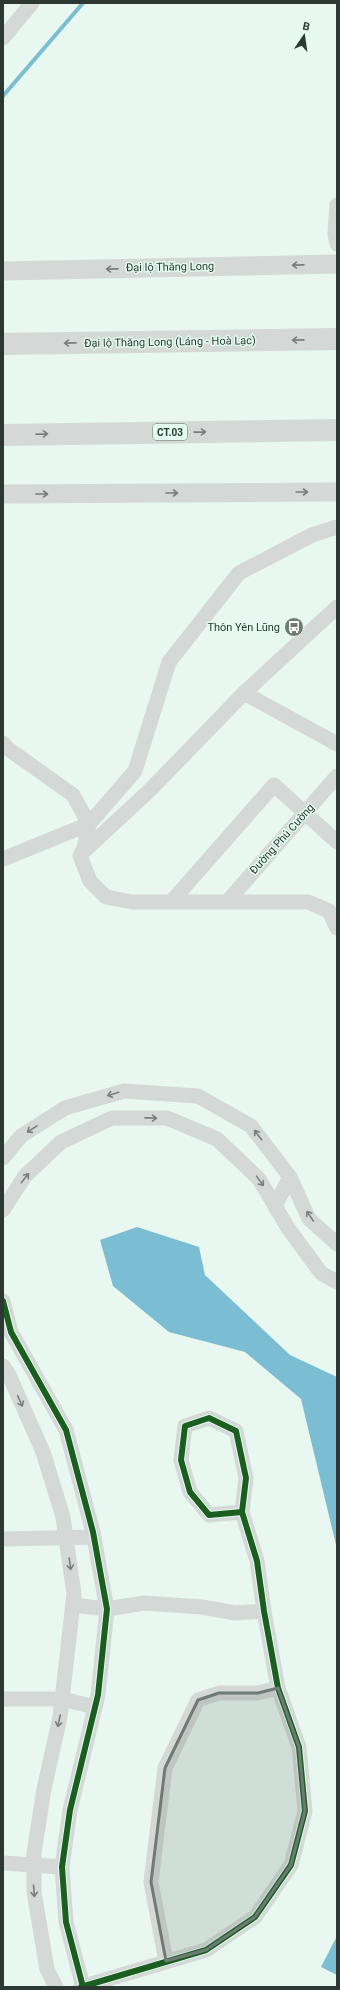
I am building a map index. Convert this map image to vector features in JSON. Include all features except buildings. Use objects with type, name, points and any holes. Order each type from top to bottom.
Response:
[{"type":"highway","name":"Đại lộ Thăng Long (Láng - Hoà Lạc)","points":[[3,344],[337,339]]},
{"type":"highway","name":"CT.03","points":[[3,435],[337,430]]},
{"type":"main road","name":"Đại lộ Thăng Long","points":[[3,271],[337,264]]},
{"type":"main road","points":[[3,494],[337,492]]},
{"type":"street","points":[[3,38],[32,3]]},
{"type":"street","points":[[337,205],[335,234],[337,244]]},
{"type":"street","points":[[3,859],[89,824],[135,771],[169,662],[239,573],[312,535],[337,528]]},
{"type":"street","points":[[80,856],[150,790],[244,693],[337,607]]},
{"type":"street","points":[[244,693],[337,744]]},
{"type":"street","points":[[3,743],[7,748],[73,795],[89,824],[84,848],[80,856],[90,881],[106,897],[132,902],[308,902],[329,911],[337,928]]},
{"type":"street","points":[[135,771],[150,790]]},
{"type":"street","name":"Đường Phú Cường","points":[[227,902],[305,815],[337,776]]},
{"type":"street","points":[[172,901],[274,785],[305,815],[337,842]]},
{"type":"street","points":[[3,1158],[21,1136],[65,1108],[124,1091],[198,1096],[251,1126],[290,1177],[309,1219],[337,1244]]},
{"type":"street","points":[[3,1210],[25,1176],[62,1142],[112,1118],[167,1118],[217,1139],[259,1179],[288,1228],[321,1273],[337,1282]]},
{"type":"street","points":[[275,1206],[290,1177]]},
{"type":"street","points":[[3,1301],[7,1333],[66,1430],[94,1537],[107,1609],[98,1695],[70,1810],[62,1867],[66,1922],[82,1987],[206,1950],[254,1917],[291,1865],[305,1811],[299,1747],[278,1688],[264,1611],[258,1561],[242,1512],[246,1478],[236,1431],[209,1418],[184,1426],[181,1460],[190,1492],[209,1515],[242,1512]]},
{"type":"street","points":[[3,1366],[9,1375],[43,1452],[63,1517],[74,1594],[60,1717],[44,1789],[34,1865],[34,1892],[47,1969],[56,1987]]},
{"type":"street","points":[[3,1539],[94,1537]]},
{"type":"street","points":[[73,1605],[107,1609],[144,1603],[202,1607],[235,1613],[264,1611]]},
{"type":"street","points":[[166,1961],[151,1882],[166,1768],[198,1700],[219,1693],[258,1693],[278,1688]]},
{"type":"street","points":[[3,1699],[62,1699],[95,1707]]},
{"type":"street","points":[[3,1864],[62,1867]]},
{"type":"highlighted area","points":[[278,1688],[299,1747],[305,1811],[291,1865],[255,1917],[206,1950],[166,1961],[151,1882],[165,1768],[198,1700],[219,1693],[258,1693]]},
{"type":"water","points":[[137,1227],[199,1247],[205,1275],[290,1355],[337,1377],[337,1549],[301,1399],[245,1352],[169,1332],[113,1286],[100,1240]]},
{"type":"water","points":[[337,1936],[337,1975],[321,1967]]},
{"type":"waterway","points":[[3,96],[83,3]]},
{"type":"cycle path","points":[[3,1301],[11,1332],[66,1430],[93,1532],[107,1609],[98,1695],[70,1810],[62,1867],[66,1922],[83,1987]]},
{"type":"cycle path","points":[[81,1987],[206,1950],[255,1917],[291,1865],[305,1811],[299,1747],[278,1688],[264,1611],[257,1561],[242,1512],[246,1478],[236,1431],[209,1418],[185,1426],[181,1460],[190,1492],[209,1515],[242,1512]]},
{"type":"place","name":"Thôn Yên Lũng","points":[[294,627]]}]
